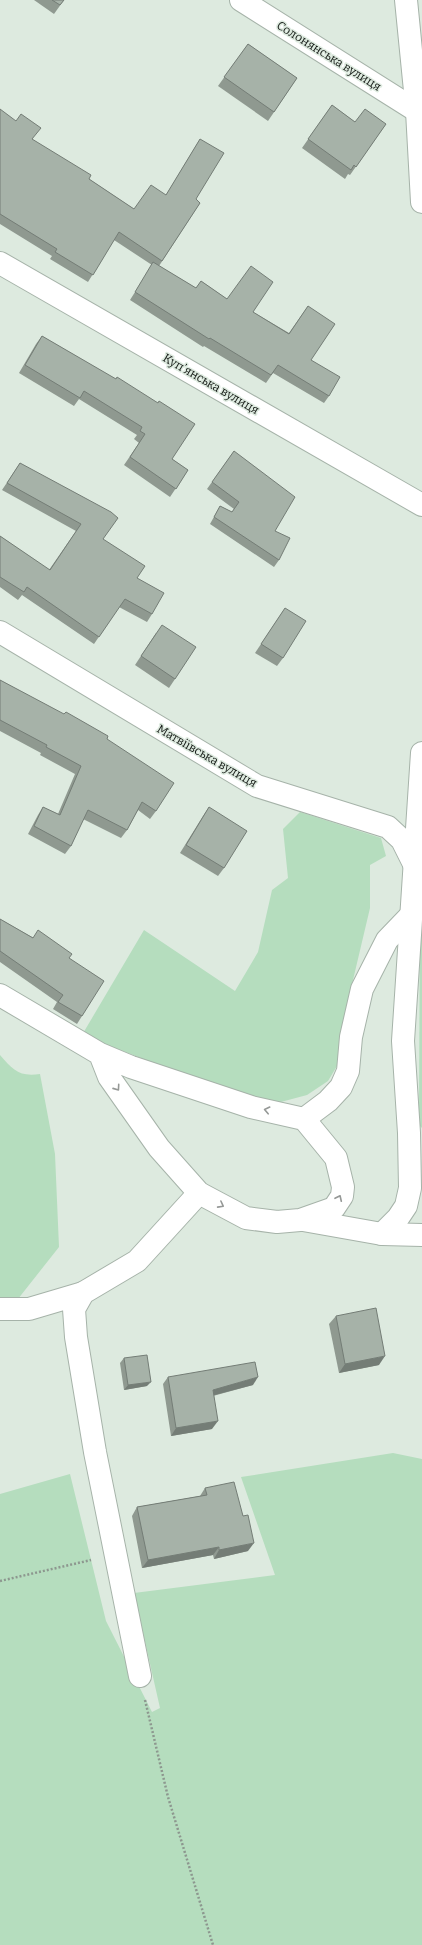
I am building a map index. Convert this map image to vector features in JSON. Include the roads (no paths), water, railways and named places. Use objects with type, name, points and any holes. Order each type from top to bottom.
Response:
[{"type":"street","name":"Солонянська вулиця","points":[[241,0],[417,111]]},
{"type":"street","points":[[406,0],[417,111],[422,202]]},
{"type":"street","name":"Купʼянська вулиця","points":[[0,263],[422,505]]},
{"type":"street","name":"Матвіївська вулиця","points":[[0,632],[258,786],[388,828],[402,840],[414,864]]},
{"type":"street","points":[[382,1234],[398,1218],[406,1206],[410,1188],[415,1140],[403,1041],[422,753]]},
{"type":"street","points":[[304,1119],[328,1101],[341,1087],[348,1072],[351,1037],[362,990],[387,940],[411,915]]},
{"type":"street","points":[[0,995],[100,1054],[131,1067],[251,1106],[304,1119],[336,1158],[343,1187],[342,1196],[334,1208],[300,1220],[277,1222],[246,1218],[199,1193],[159,1148],[109,1077],[100,1054]]},
{"type":"street","points":[[0,1309],[29,1309],[83,1293],[137,1261],[199,1193]]},
{"type":"street","points":[[300,1220],[382,1234],[422,1235]]},
{"type":"street","points":[[83,1293],[74,1309],[76,1337],[95,1452],[140,1676]]}]
